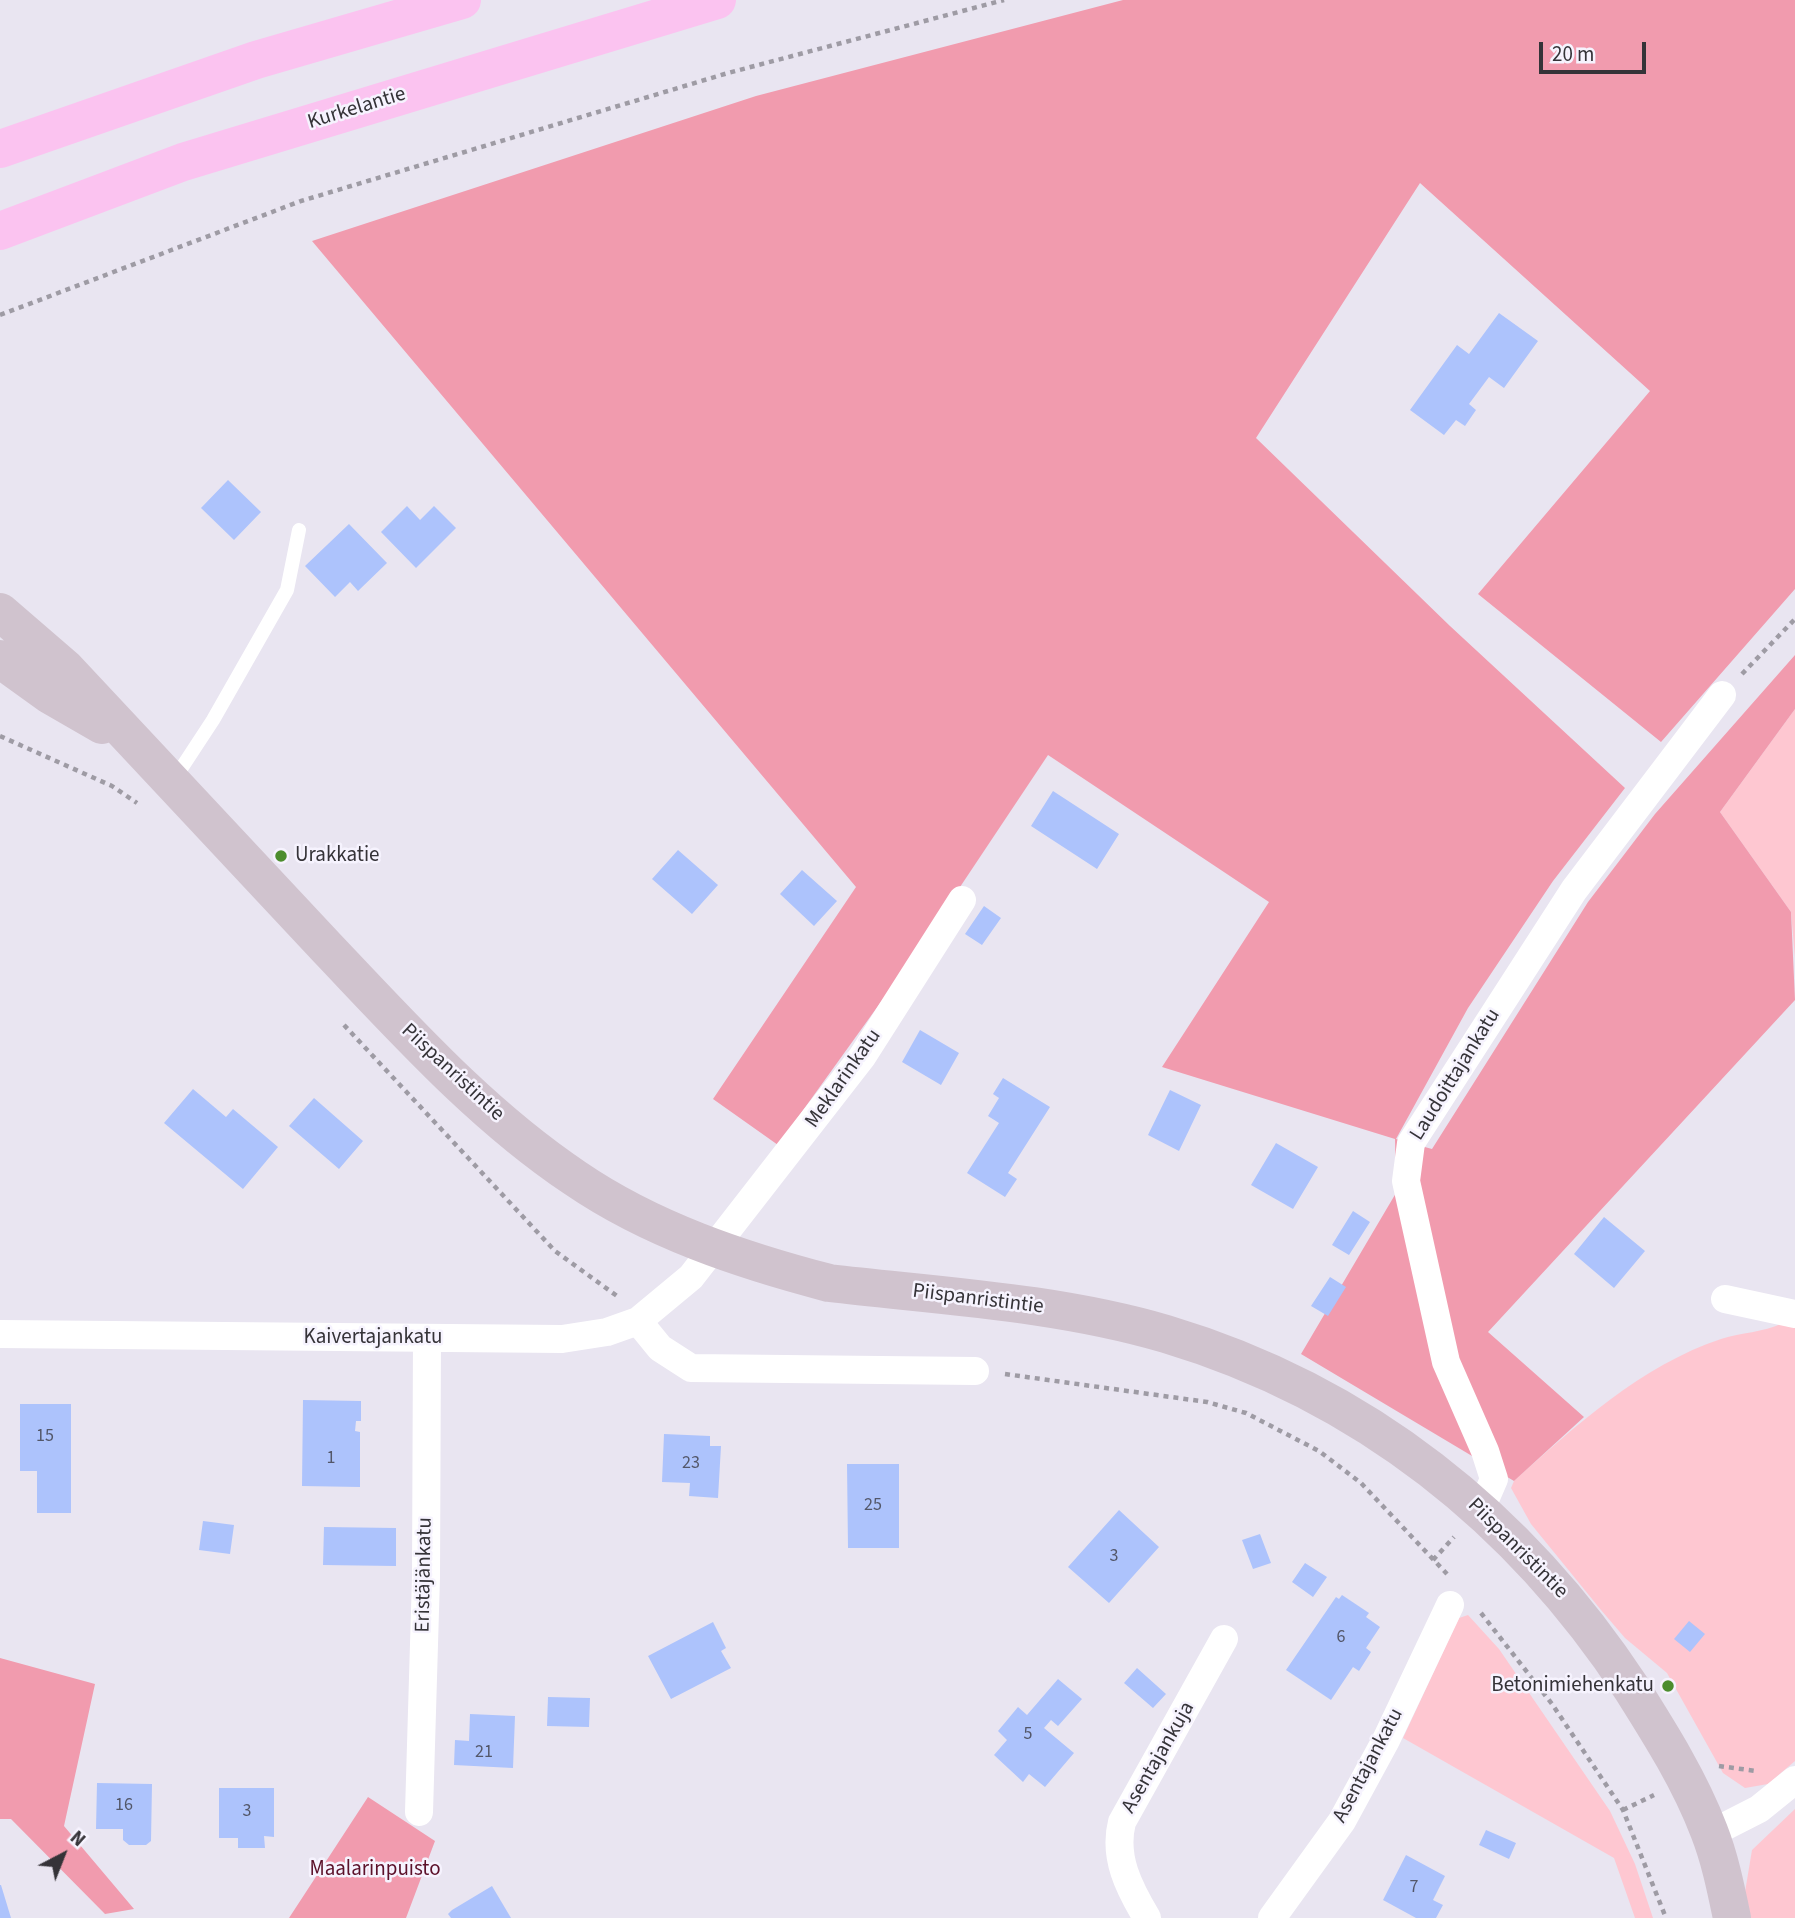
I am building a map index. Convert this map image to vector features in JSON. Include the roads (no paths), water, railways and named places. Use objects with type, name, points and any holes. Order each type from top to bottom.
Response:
[{"type":"highway","points":[[0,149],[256,60],[462,0]]},
{"type":"highway","name":"Kurkelantie","points":[[0,230],[183,162],[717,0]]},
{"type":"street","name":"Piispanristintie","points":[[5,636],[50,695],[137,745],[441,1069],[577,1180],[713,1249],[829,1283],[1055,1309],[1114,1320],[1216,1350],[1278,1376],[1359,1418],[1397,1442],[1481,1509],[1554,1583],[1614,1662],[1686,1779],[1710,1834],[1732,1918]]},
{"type":"street","name":"Laudoittajankatu","points":[[1481,1509],[1494,1479],[1485,1451],[1446,1362],[1406,1181],[1411,1143],[1574,890],[1721,695]]},
{"type":"street","name":"Meklarinkatu","points":[[713,1249],[862,1057],[962,900]]},
{"type":"street","name":"Kaivertajankatu","points":[[0,1334],[562,1339],[607,1332],[638,1321],[691,1277],[713,1249]]},
{"type":"street","points":[[1725,1299],[1795,1314]]},
{"type":"street","points":[[638,1321],[660,1348],[691,1368],[975,1370]]},
{"type":"street","name":"Eristäjänkatu","points":[[419,1812],[426,1577],[427,1338]]},
{"type":"street","name":"Asentajankatu","points":[[1272,1918],[1342,1821],[1386,1740],[1450,1605]]},
{"type":"street","name":"Asentajankuja","points":[[1147,1918],[1128,1880],[1118,1850],[1122,1822],[1224,1639]]},
{"type":"street","points":[[1710,1834],[1759,1809],[1795,1780]]},
{"type":"lane","points":[[172,782],[213,720],[287,590],[299,530]]},
{"type":"place","name":"Urakkatie","points":[[281,856]]},
{"type":"place","name":"Betonimiehenkatu","points":[[1668,1686]]},
{"type":"park label","name":"Maalarinpuisto","points":[[375,1870]]}]
